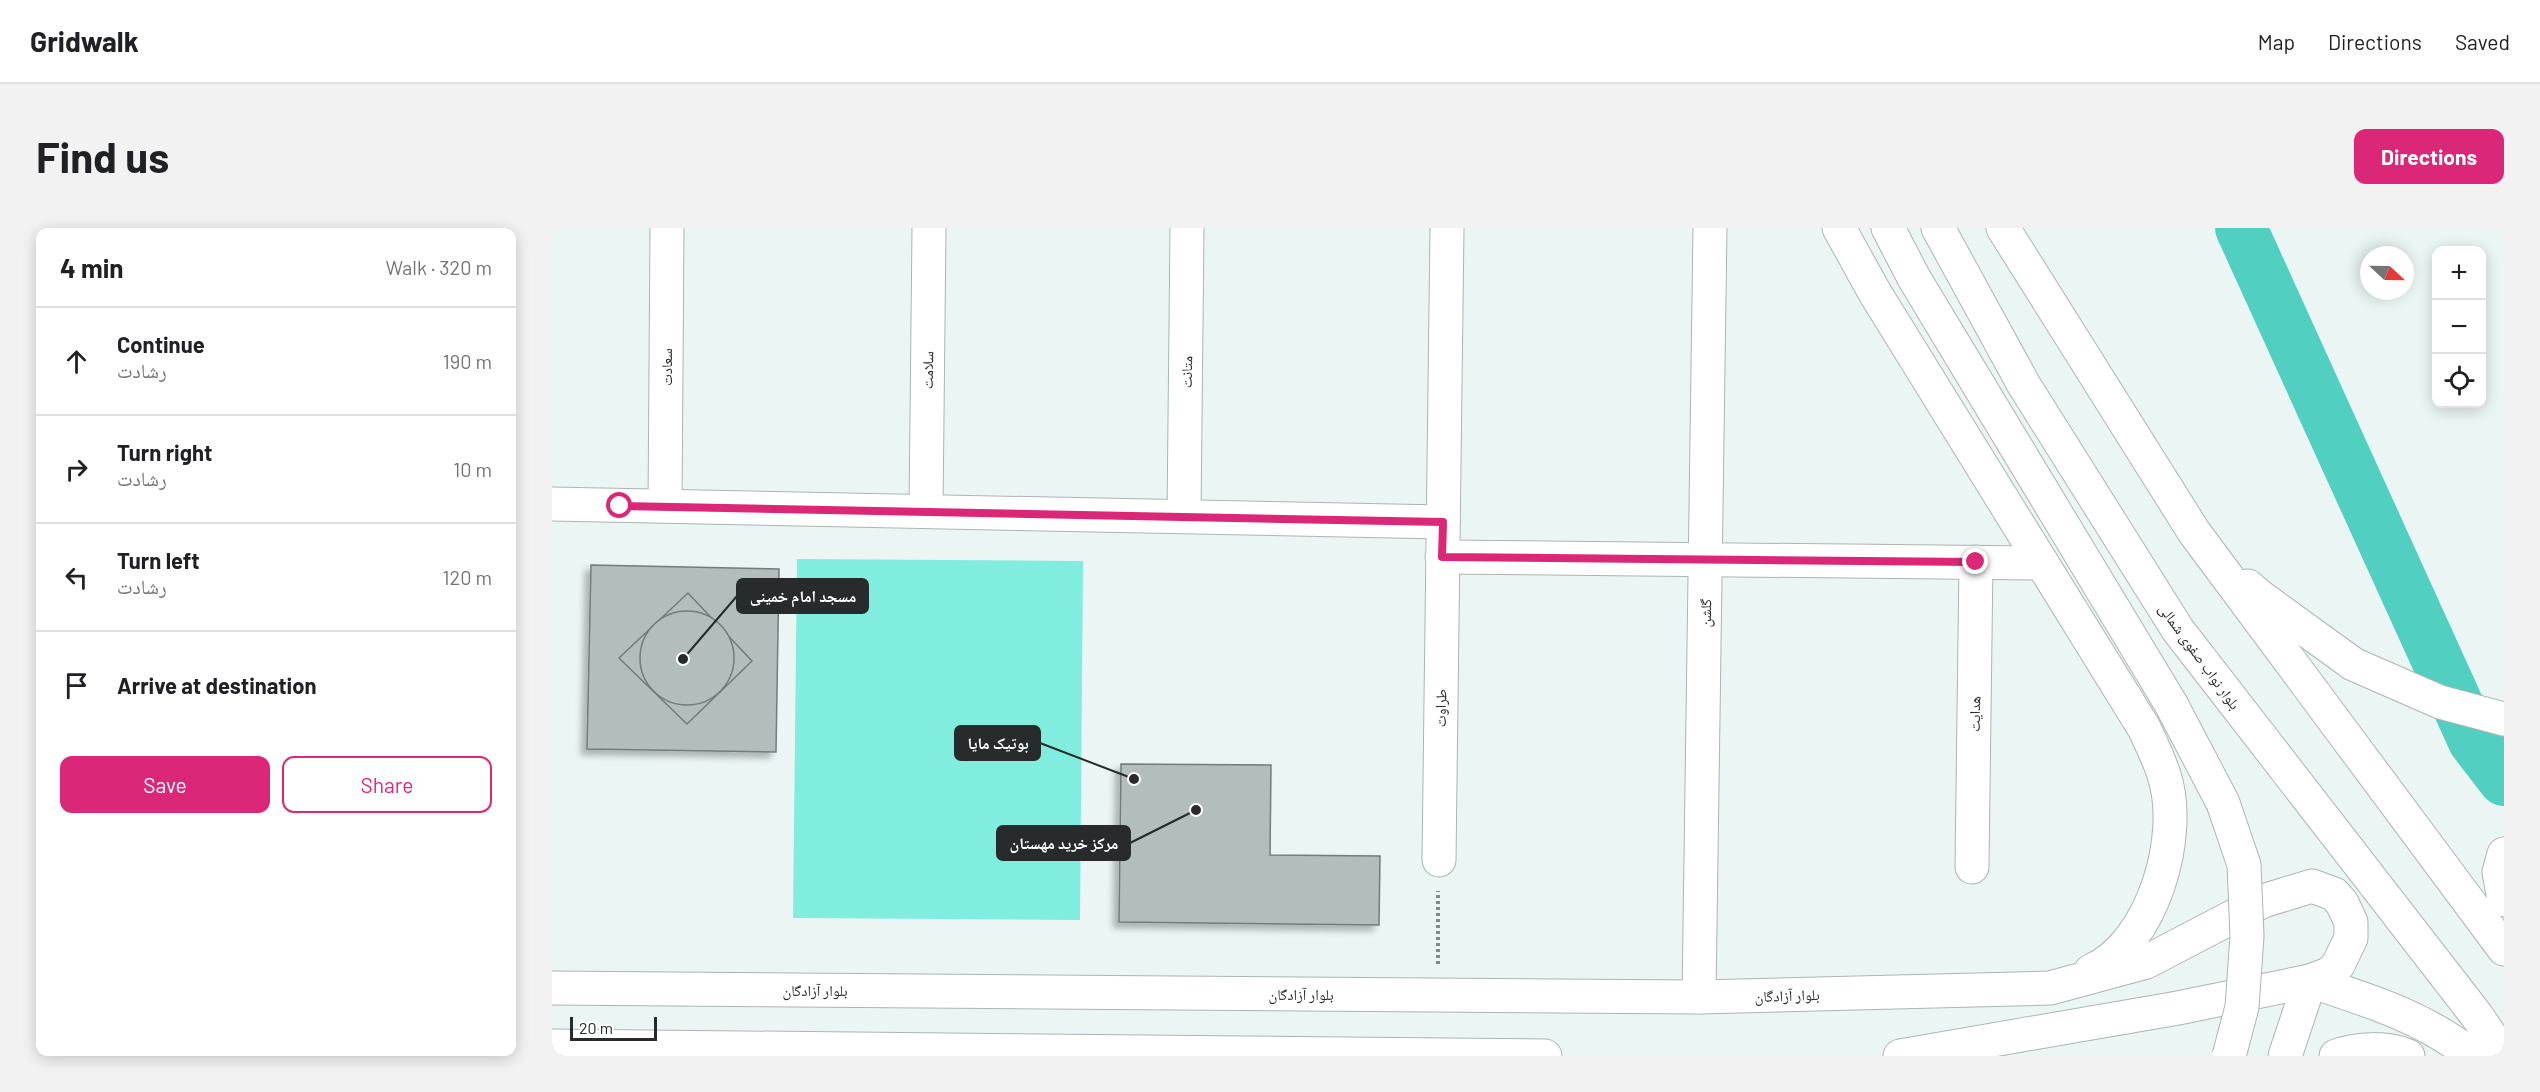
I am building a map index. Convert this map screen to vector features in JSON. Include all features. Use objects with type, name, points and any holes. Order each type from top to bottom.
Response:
[{"type":"main road","name":"سعادت","points":[[665,506],[667,228]]},
{"type":"main road","name":"سلامت","points":[[926,512],[929,228]]},
{"type":"main road","name":"متانت","points":[[1184,516],[1187,228]]},
{"type":"main road","points":[[552,504],[1443,522],[1446,228]]},
{"type":"main road","name":"گلشن","points":[[1700,997],[1710,228]]},
{"type":"main road","points":[[1839,228],[1875,292],[2144,728],[2165,776],[2170,821],[2165,866],[2149,909],[2124,946],[2096,969],[2050,988]]},
{"type":"main road","points":[[1888,228],[1914,278],[2171,704],[2223,803],[2244,865],[2247,936],[2242,1008],[2229,1056]]},
{"type":"main road","name":"بلوار نواب صفوی شمالی","points":[[1938,228],[2024,385],[2178,630],[2470,1007],[2504,1056]]},
{"type":"main road","points":[[2003,228],[2193,532],[2504,949]]},
{"type":"main road","name":"طراوت","points":[[1438,860],[1443,522]]},
{"type":"main road","points":[[2193,532],[2258,595],[2353,664],[2440,702],[2504,719]]},
{"type":"main road","points":[[1442,557],[2042,563]]},
{"type":"main road","name":"هدایت","points":[[1972,867],[1976,562]]},
{"type":"main road","points":[[1900,1056],[2178,1008],[2310,981],[2329,975],[2338,965],[2351,938],[2351,922],[2342,903],[2334,894],[2312,886],[2263,901],[2146,962],[2050,988]]},
{"type":"main road","points":[[2285,1056],[2310,981]]},
{"type":"main road","points":[[2310,981],[2423,1022],[2472,1056]]},
{"type":"main road","name":"بلوار آزادگان","points":[[552,988],[1700,997],[2050,988]]},
{"type":"main road","points":[[552,1046],[913,1052],[1545,1056]]},
{"type":"main road","points":[[2336,1056],[2351,1050],[2398,1052],[2408,1056]]},
{"type":"path","points":[[1438,860],[1438,995]]},
{"type":"green space","points":[[797,559],[1083,561],[1080,920],[793,918]]},
{"type":"green space","points":[[2457,710],[2504,723],[2504,780],[2474,741]]},
{"type":"building","points":[[591,565],[779,569],[776,752],[587,749]]},
{"type":"building","points":[[688,593],[752,661],[687,724],[619,658]]},
{"type":"building","points":[[687,611],[705,615],[720,625],[730,640],[734,658],[730,676],[720,691],[705,701],[687,705],[669,701],[654,691],[644,676],[640,658],[644,640],[654,625],[669,615]]},
{"type":"building","points":[[1121,764],[1271,765],[1270,855],[1380,856],[1379,925],[1119,922]]},
{"type":"waterway","points":[[2241,228],[2474,741],[2504,780]]},
{"type":"place","name":"مسجد امام خمینی","points":[[683,659]]},
{"type":"place","name":"بوتیک مایا","points":[[1134,779]]},
{"type":"place","name":"مرکز خرید مهستان","points":[[1196,810]]},
{"type":"route","points":[[620,506],[1443,522],[1442,557],[1976,562]]}]
